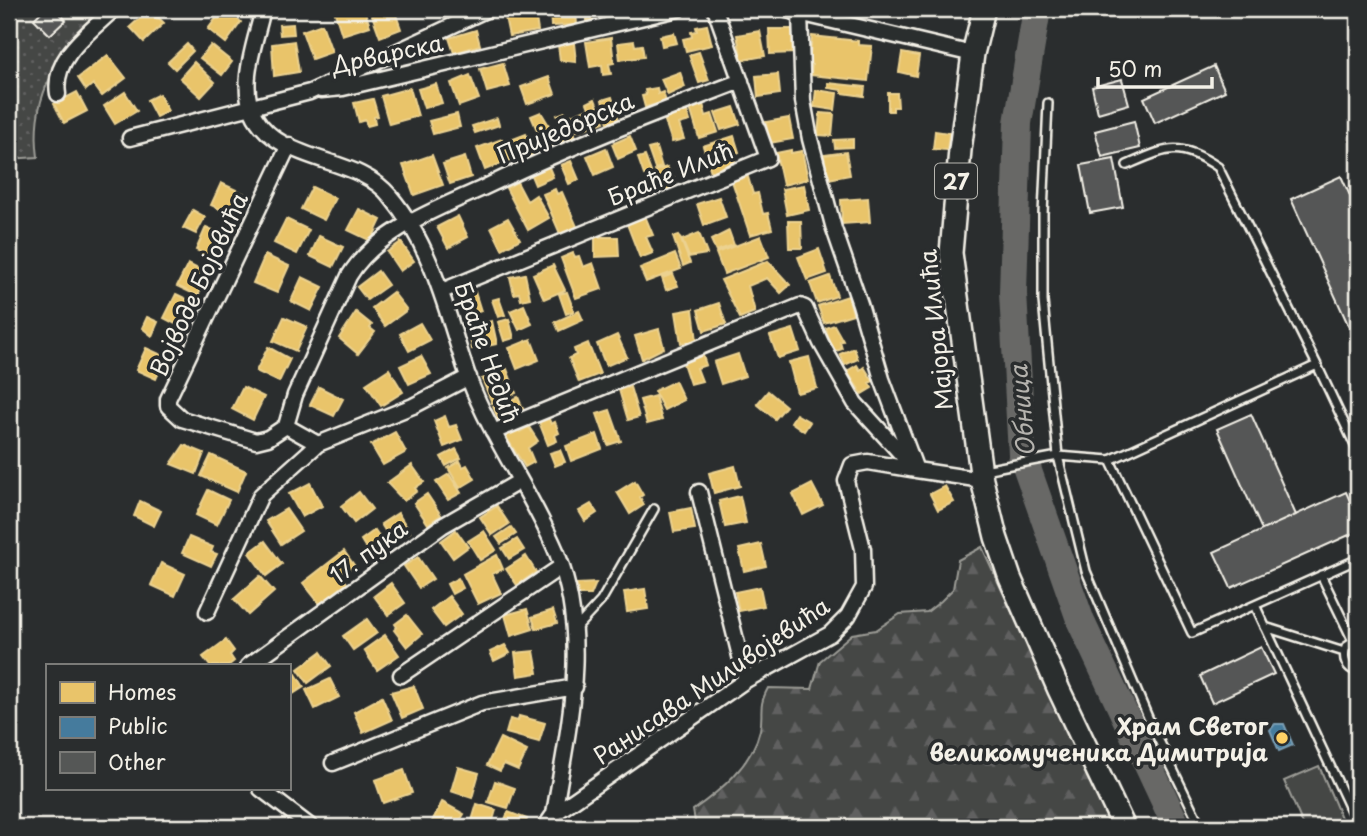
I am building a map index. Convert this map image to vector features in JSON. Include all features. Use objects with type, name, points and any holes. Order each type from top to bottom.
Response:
[{"type":"main road","name":"Мајора Илића","points":[[984,9],[973,54],[953,205],[951,253],[988,472],[996,537],[1041,651],[1124,827]]},
{"type":"street","points":[[58,94],[57,75],[62,63],[114,9]]},
{"type":"street","points":[[252,108],[248,84],[263,9]]},
{"type":"street","points":[[130,138],[310,92],[488,9]]},
{"type":"street","name":"Дрварска","points":[[310,92],[343,88],[678,9]]},
{"type":"street","name":"Браће Илић","points":[[442,291],[768,158],[715,9]]},
{"type":"street","points":[[916,470],[881,379],[810,139],[791,10],[973,54]]},
{"type":"street","name":"Приједорска","points":[[410,222],[621,127],[741,81]]},
{"type":"street","name":"Браће Недић","points":[[252,108],[264,128],[289,145],[376,183],[410,222],[442,291],[469,377],[493,432],[562,566],[574,629],[575,687],[554,814],[545,827]]},
{"type":"street","name":"Војводе Бојовића","points":[[286,426],[268,438],[256,441],[182,419],[168,406],[168,399],[289,145]]},
{"type":"street","points":[[318,444],[286,426],[295,395],[349,276],[363,258],[410,222]]},
{"type":"street","points":[[493,432],[800,306],[805,308],[838,376],[860,410],[916,470]]},
{"type":"street","points":[[207,612],[261,495],[318,444],[413,407],[469,377]]},
{"type":"street","name":"Ранисава Миливојевића","points":[[554,814],[746,680],[806,650],[830,634],[857,603],[864,587],[863,549],[847,488],[848,470],[852,465],[868,462],[916,470],[988,472]]},
{"type":"street","name":"17. пука","points":[[251,664],[442,526],[520,481]]},
{"type":"street","points":[[699,492],[746,680]]},
{"type":"street","points":[[401,675],[562,566]]},
{"type":"street","points":[[333,763],[482,704],[575,687]]},
{"type":"street","points":[[262,790],[310,827]]},
{"type":"lane","points":[[1048,103],[1043,214],[1043,301],[1054,457],[1086,571],[1150,722],[1201,827]]},
{"type":"lane","points":[[1127,165],[1165,148],[1195,152],[1218,167],[1358,452]]},
{"type":"lane","points":[[988,472],[1054,457],[1110,460],[1317,365]]},
{"type":"lane","points":[[1110,460],[1192,633],[1358,559]]},
{"type":"lane","points":[[574,629],[601,601],[654,509]]},
{"type":"lane","points":[[1321,575],[1356,640],[1344,652]]},
{"type":"lane","points":[[1255,605],[1353,815],[1358,813]]},
{"type":"lane","points":[[1265,626],[1344,652]]},
{"type":"lane","points":[[1344,652],[1348,667],[1358,672]]},
{"type":"green space","points":[[9,9],[98,9],[60,60],[43,94],[36,133],[38,157],[9,159]]},
{"type":"green space","points":[[982,547],[1111,827],[696,827],[693,810],[724,786],[750,755],[760,730],[762,706],[768,688],[812,689],[820,661],[852,634],[876,630],[900,614],[927,612],[953,589],[958,560]]},
{"type":"green space","points":[[1319,766],[1345,827],[1304,827],[1284,781]]},
{"type":"building: Homes","points":[[150,9],[164,23],[144,42],[130,27]]},
{"type":"building: Homes","points":[[223,9],[235,9],[241,13],[237,18],[241,22],[226,43],[208,29]]},
{"type":"building: Homes","points":[[364,9],[370,26],[342,35],[334,10]]},
{"type":"building: Homes","points":[[394,9],[401,29],[380,37],[372,15]]},
{"type":"building: Homes","points":[[550,9],[576,9],[577,25],[551,26]]},
{"type":"building: Homes","points":[[609,9],[610,18],[587,21],[586,10]]},
{"type":"building: Homes","points":[[535,12],[538,31],[509,36],[505,17]]},
{"type":"building: Homes","points":[[293,24],[294,34],[280,35],[279,25]]},
{"type":"building: Homes","points":[[322,24],[332,52],[312,59],[302,31]]},
{"type":"building: Homes","points":[[707,25],[712,45],[686,51],[683,39],[692,37],[691,32],[697,31],[696,27]]},
{"type":"building: Homes","points":[[769,29],[794,29],[795,53],[770,54]]},
{"type":"building: Homes","points":[[476,30],[480,45],[454,53],[449,38]]},
{"type":"building: Homes","points":[[760,31],[765,56],[742,60],[737,35]]},
{"type":"building: Homes","points":[[674,33],[677,43],[662,46],[660,36]]},
{"type":"building: Homes","points":[[812,36],[858,41],[858,45],[872,46],[868,81],[811,75],[812,65],[809,65]]},
{"type":"building: Homes","points":[[611,38],[614,63],[609,64],[611,74],[603,75],[602,65],[590,67],[586,42]]},
{"type":"building: Homes","points":[[294,41],[299,72],[274,76],[272,44]]},
{"type":"building: Homes","points":[[634,41],[635,46],[642,45],[644,57],[620,60],[618,43]]},
{"type":"building: Homes","points":[[574,43],[576,62],[560,60],[558,45]]},
{"type":"building: Homes","points":[[187,44],[193,51],[175,69],[168,62]]},
{"type":"building: Homes","points":[[211,45],[232,62],[222,75],[200,58]]},
{"type":"building: Homes","points":[[699,52],[709,80],[699,83],[689,55]]},
{"type":"building: Homes","points":[[902,53],[919,56],[916,76],[899,72]]},
{"type":"building: Homes","points":[[108,55],[126,78],[102,96],[93,84],[86,90],[78,78]]},
{"type":"building: Homes","points":[[194,62],[215,82],[201,97],[180,78]]},
{"type":"building: Homes","points":[[503,63],[510,86],[487,92],[480,69]]},
{"type":"building: Homes","points":[[680,72],[685,87],[668,95],[661,79]]},
{"type":"building: Homes","points":[[778,74],[780,94],[758,97],[756,76]]},
{"type":"building: Homes","points":[[470,75],[479,99],[459,106],[451,83]]},
{"type":"building: Homes","points":[[549,77],[555,94],[527,104],[521,87]]},
{"type":"building: Homes","points":[[828,83],[865,87],[864,96],[828,88]]},
{"type":"building: Homes","points":[[436,84],[442,103],[424,108],[418,89]]},
{"type":"building: Homes","points":[[410,88],[418,116],[389,124],[381,96]]},
{"type":"building: Homes","points":[[657,88],[658,94],[663,92],[666,102],[645,107],[642,96],[646,95],[645,90]]},
{"type":"building: Homes","points":[[816,90],[837,93],[835,110],[814,107]]},
{"type":"building: Homes","points":[[77,92],[87,111],[64,123],[54,104]]},
{"type":"building: Homes","points":[[125,92],[137,111],[115,124],[104,106]]},
{"type":"building: Homes","points":[[888,93],[897,93],[898,107],[893,107],[893,111],[888,111]]},
{"type":"building: Homes","points":[[159,94],[168,111],[156,117],[147,100]]},
{"type":"building: Homes","points":[[612,97],[619,120],[608,123],[602,100]]},
{"type":"building: Homes","points":[[373,99],[378,116],[374,117],[375,124],[367,126],[365,120],[359,122],[354,103]]},
{"type":"building: Homes","points":[[595,99],[604,122],[596,125],[587,103]]},
{"type":"building: Homes","points":[[703,104],[706,116],[712,114],[718,132],[699,138],[690,108]]},
{"type":"building: Homes","points":[[734,107],[740,124],[721,130],[715,113]]},
{"type":"building: Homes","points":[[586,109],[592,126],[577,131],[571,115]]},
{"type":"building: Homes","points":[[687,111],[690,121],[679,124],[684,139],[672,142],[664,118]]},
{"type":"building: Homes","points":[[541,112],[553,132],[560,129],[564,141],[545,149],[531,116]]},
{"type":"building: Homes","points":[[565,112],[575,136],[568,139],[557,115]]},
{"type":"building: Homes","points":[[820,113],[834,114],[832,136],[818,135]]},
{"type":"building: Homes","points":[[457,114],[460,127],[433,134],[429,121]]},
{"type":"building: Homes","points":[[497,118],[499,125],[475,133],[472,126]]},
{"type":"building: Homes","points":[[789,118],[793,139],[769,143],[766,122]]},
{"type":"building: Homes","points":[[935,131],[949,133],[947,150],[933,149]]},
{"type":"building: Homes","points":[[526,134],[533,154],[515,161],[508,141]]},
{"type":"building: Homes","points":[[630,136],[636,151],[618,159],[612,144]]},
{"type":"building: Homes","points":[[734,136],[739,152],[733,154],[735,162],[724,166],[726,170],[712,175],[703,146]]},
{"type":"building: Homes","points":[[502,139],[510,160],[485,170],[477,148]]},
{"type":"building: Homes","points":[[853,139],[853,147],[835,148],[834,140]]},
{"type":"building: Homes","points":[[656,147],[662,167],[655,169],[648,149]]},
{"type":"building: Homes","points":[[606,148],[613,167],[595,175],[587,156]]},
{"type":"building: Homes","points":[[791,150],[791,153],[802,151],[808,179],[783,185],[776,153]]},
{"type":"building: Homes","points":[[846,152],[850,175],[828,179],[824,155]]},
{"type":"building: Homes","points":[[432,155],[443,185],[414,195],[403,165]]},
{"type":"building: Homes","points":[[645,156],[651,172],[644,175],[638,158]]},
{"type":"building: Homes","points":[[465,157],[471,177],[450,184],[443,164]]},
{"type":"building: Homes","points":[[571,161],[579,180],[569,184],[561,165]]},
{"type":"building: Homes","points":[[548,165],[553,177],[535,185],[530,173]]},
{"type":"building: Homes","points":[[667,167],[676,182],[673,183],[675,189],[663,194],[655,171]]},
{"type":"building: Homes","points":[[748,177],[753,194],[758,193],[763,214],[768,213],[772,229],[750,235],[732,181]]},
{"type":"building: Homes","points":[[517,182],[527,201],[536,195],[549,218],[528,230],[506,188]]},
{"type":"building: Homes","points":[[221,183],[247,195],[237,217],[211,205]]},
{"type":"building: Homes","points":[[804,185],[809,210],[787,215],[782,189]]},
{"type":"building: Homes","points":[[312,187],[335,198],[324,220],[301,209]]},
{"type":"building: Homes","points":[[555,189],[557,194],[562,192],[578,229],[561,236],[543,194]]},
{"type":"building: Homes","points":[[719,197],[726,217],[704,225],[697,204]]},
{"type":"building: Homes","points":[[868,198],[870,222],[842,224],[841,200]]},
{"type":"building: Homes","points":[[359,209],[381,220],[371,241],[348,230]]},
{"type":"building: Homes","points":[[193,210],[205,217],[196,234],[183,228]]},
{"type":"building: Homes","points":[[458,216],[468,237],[448,248],[437,227]]},
{"type":"building: Homes","points":[[645,216],[653,235],[646,237],[653,253],[640,258],[627,224]]},
{"type":"building: Homes","points":[[508,218],[520,239],[502,249],[491,227]]},
{"type":"building: Homes","points":[[286,219],[309,230],[297,254],[274,243]]},
{"type":"building: Homes","points":[[788,221],[801,221],[802,248],[789,248]]},
{"type":"building: Homes","points":[[206,227],[226,236],[216,259],[196,250]]},
{"type":"building: Homes","points":[[729,231],[734,245],[716,251],[711,240]]},
{"type":"building: Homes","points":[[699,233],[707,254],[689,257],[682,240]]},
{"type":"building: Homes","points":[[679,235],[690,263],[683,266],[673,237]]},
{"type":"building: Homes","points":[[319,236],[343,247],[333,267],[310,256]]},
{"type":"building: Homes","points":[[761,236],[769,257],[724,274],[716,253]]},
{"type":"building: Homes","points":[[595,237],[618,237],[619,256],[595,257]]},
{"type":"building: Homes","points":[[401,242],[414,261],[400,271],[387,252]]},
{"type":"building: Homes","points":[[819,249],[827,273],[807,280],[798,257]]},
{"type":"building: Homes","points":[[573,253],[575,257],[579,256],[583,267],[593,263],[602,289],[576,298],[561,258]]},
{"type":"building: Homes","points":[[675,254],[681,269],[646,282],[640,268]]},
{"type":"building: Homes","points":[[265,255],[289,266],[277,293],[253,283]]},
{"type":"building: Homes","points":[[768,261],[790,285],[781,293],[767,278],[748,286],[755,312],[740,318],[721,280]]},
{"type":"building: Homes","points":[[188,264],[208,274],[198,296],[177,286]]},
{"type":"building: Homes","points":[[553,265],[565,290],[544,299],[533,274]]},
{"type":"building: Homes","points":[[378,271],[388,285],[367,300],[357,287]]},
{"type":"building: Homes","points":[[525,274],[530,298],[521,300],[519,293],[514,294],[510,277]]},
{"type":"building: Homes","points":[[673,274],[678,286],[666,290],[662,278]]},
{"type":"building: Homes","points":[[830,276],[837,296],[817,303],[810,283]]},
{"type":"building: Homes","points":[[302,277],[323,287],[311,311],[291,301]]},
{"type":"building: Homes","points":[[393,292],[407,310],[385,326],[372,308]]},
{"type":"building: Homes","points":[[475,292],[481,311],[465,316],[459,298]]},
{"type":"building: Homes","points":[[567,292],[574,311],[566,314],[559,294]]},
{"type":"building: Homes","points":[[176,294],[195,303],[183,328],[164,318]]},
{"type":"building: Homes","points":[[848,296],[853,314],[824,323],[818,306]]},
{"type":"building: Homes","points":[[499,298],[505,315],[498,317],[492,300]]},
{"type":"building: Homes","points":[[719,303],[726,324],[704,331],[698,310]]},
{"type":"building: Homes","points":[[524,305],[532,324],[519,330],[510,311]]},
{"type":"building: Homes","points":[[693,309],[697,341],[681,343],[676,312]]},
{"type":"building: Homes","points":[[579,311],[583,320],[559,331],[555,322]]},
{"type":"building: Homes","points":[[356,312],[372,325],[370,328],[375,332],[358,354],[339,338]]},
{"type":"building: Homes","points":[[147,317],[158,322],[152,336],[142,328]]},
{"type":"building: Homes","points":[[284,317],[307,327],[296,351],[273,341]]},
{"type":"building: Homes","points":[[509,319],[514,338],[504,341],[498,322]]},
{"type":"building: Homes","points":[[492,321],[497,344],[472,349],[468,327]]},
{"type":"building: Homes","points":[[420,323],[430,340],[409,351],[400,334]]},
{"type":"building: Homes","points":[[834,325],[843,341],[840,342],[842,349],[833,352],[826,328]]},
{"type":"building: Homes","points":[[659,329],[664,348],[642,359],[635,336]]},
{"type":"building: Homes","points":[[793,329],[800,351],[778,358],[770,336]]},
{"type":"building: Homes","points":[[617,335],[627,357],[606,366],[597,344]]},
{"type":"building: Homes","points":[[531,339],[539,360],[517,369],[509,348]]},
{"type":"building: Homes","points":[[588,343],[600,374],[579,382],[569,358],[576,355],[574,349]]},
{"type":"building: Homes","points":[[268,347],[290,359],[279,382],[256,371]]},
{"type":"building: Homes","points":[[146,348],[166,357],[156,379],[136,370]]},
{"type":"building: Homes","points":[[854,348],[858,359],[845,365],[840,354]]},
{"type":"building: Homes","points":[[702,353],[706,365],[697,368],[702,381],[690,384],[682,360]]},
{"type":"building: Homes","points":[[738,354],[745,376],[721,384],[714,362]]},
{"type":"building: Homes","points":[[421,356],[431,374],[409,384],[400,366]]},
{"type":"building: Homes","points":[[809,357],[817,388],[797,393],[789,362]]},
{"type":"building: Homes","points":[[857,365],[860,370],[864,367],[873,381],[869,383],[872,388],[862,394],[847,371]]},
{"type":"building: Homes","points":[[389,369],[403,392],[381,406],[366,384]]},
{"type":"building: Homes","points":[[507,369],[516,393],[492,403],[482,379]]},
{"type":"building: Homes","points":[[675,381],[684,400],[664,410],[654,391]]},
{"type":"building: Homes","points":[[243,387],[264,397],[253,420],[232,409]]},
{"type":"building: Homes","points":[[319,387],[343,399],[334,416],[310,405]]},
{"type":"building: Homes","points":[[630,387],[639,417],[628,420],[619,390]]},
{"type":"building: Homes","points":[[768,391],[786,406],[775,419],[757,404]]},
{"type":"building: Homes","points":[[655,396],[662,420],[647,424],[640,400]]},
{"type":"building: Homes","points":[[518,397],[523,409],[498,419],[493,406]]},
{"type":"building: Homes","points":[[610,410],[621,441],[608,445],[597,414]]},
{"type":"building: Homes","points":[[796,414],[810,422],[804,431],[791,422]]},
{"type":"building: Homes","points":[[445,416],[449,427],[456,425],[462,440],[444,447],[434,421]]},
{"type":"building: Homes","points":[[549,419],[551,424],[555,422],[559,433],[555,435],[557,441],[548,445],[539,422]]},
{"type":"building: Homes","points":[[517,427],[520,432],[529,427],[538,441],[528,448],[534,462],[525,467],[505,435]]},
{"type":"building: Homes","points":[[395,432],[406,452],[383,465],[371,445]]},
{"type":"building: Homes","points":[[597,434],[602,449],[571,461],[566,446]]},
{"type":"building: Homes","points":[[184,445],[204,453],[196,474],[171,464]]},
{"type":"building: Homes","points":[[456,449],[461,458],[446,466],[441,457]]},
{"type":"building: Homes","points":[[560,450],[565,462],[555,466],[550,453]]},
{"type":"building: Homes","points":[[211,455],[246,471],[237,492],[201,476]]},
{"type":"building: Homes","points":[[460,461],[463,467],[467,465],[475,479],[460,488],[448,468]]},
{"type":"building: Homes","points":[[412,465],[424,482],[404,501],[387,483]]},
{"type":"building: Homes","points":[[735,466],[740,486],[714,493],[709,473]]},
{"type":"building: Homes","points":[[449,474],[461,493],[448,500],[436,482]]},
{"type":"building: Homes","points":[[635,481],[643,495],[640,497],[644,505],[630,514],[617,492]]},
{"type":"building: Homes","points":[[310,483],[322,506],[302,517],[289,494]]},
{"type":"building: Homes","points":[[812,484],[823,505],[803,515],[793,494]]},
{"type":"building: Homes","points":[[945,486],[954,502],[938,510],[930,494]]},
{"type":"building: Homes","points":[[208,490],[229,500],[217,525],[196,515]]},
{"type":"building: Homes","points":[[359,492],[372,509],[354,523],[341,506]]},
{"type":"building: Homes","points":[[427,494],[441,515],[428,524],[414,503]]},
{"type":"building: Homes","points":[[740,496],[746,523],[725,527],[719,501]]},
{"type":"building: Homes","points":[[140,501],[161,511],[154,526],[134,516]]},
{"type":"building: Homes","points":[[591,504],[597,513],[585,521],[579,511]]},
{"type":"building: Homes","points":[[497,506],[509,524],[492,535],[480,517]]},
{"type":"building: Homes","points":[[691,508],[695,529],[674,532],[670,512]]},
{"type":"building: Homes","points":[[286,509],[301,531],[281,544],[266,521]]},
{"type":"building: Homes","points":[[398,513],[410,532],[393,543],[381,524]]},
{"type":"building: Homes","points":[[511,527],[516,534],[501,544],[496,537]]},
{"type":"building: Homes","points":[[375,530],[381,539],[367,550],[361,540]]},
{"type":"building: Homes","points":[[456,530],[468,547],[453,558],[441,541]]},
{"type":"building: Homes","points":[[484,531],[496,550],[480,560],[468,541]]},
{"type":"building: Homes","points":[[189,537],[213,547],[211,552],[217,554],[211,566],[182,553]]},
{"type":"building: Homes","points":[[517,539],[524,550],[509,559],[502,548]]},
{"type":"building: Homes","points":[[265,541],[282,564],[266,576],[249,553]]},
{"type":"building: Homes","points":[[761,544],[766,566],[744,571],[739,549]]},
{"type":"building: Homes","points":[[344,551],[354,565],[341,575],[347,583],[320,604],[303,583]]},
{"type":"building: Homes","points":[[497,555],[503,569],[492,574],[501,593],[478,604],[463,574]]},
{"type":"building: Homes","points":[[526,556],[536,572],[517,585],[506,569]]},
{"type":"building: Homes","points":[[418,557],[433,579],[419,588],[404,566]]},
{"type":"building: Homes","points":[[161,563],[185,574],[175,596],[151,585]]},
{"type":"building: Homes","points":[[260,576],[274,592],[248,615],[234,599]]},
{"type":"building: Homes","points":[[458,578],[463,588],[452,594],[447,584]]},
{"type":"building: Homes","points":[[391,583],[405,603],[388,615],[374,596]]},
{"type":"building: Homes","points":[[596,583],[591,595],[578,595],[577,584]]},
{"type":"building: Homes","points":[[760,587],[764,606],[739,611],[735,592]]},
{"type":"building: Homes","points":[[645,589],[648,609],[627,612],[624,592]]},
{"type":"building: Homes","points":[[449,596],[462,614],[444,627],[431,610]]},
{"type":"building: Homes","points":[[527,609],[533,629],[511,636],[505,615]]},
{"type":"building: Homes","points":[[553,610],[557,623],[536,629],[532,617]]},
{"type":"building: Homes","points":[[407,615],[422,634],[407,647],[394,630],[397,627],[395,624]]},
{"type":"building: Homes","points":[[367,619],[377,633],[353,650],[343,636]]},
{"type":"building: Homes","points":[[385,635],[399,655],[377,670],[364,650]]},
{"type":"building: Homes","points":[[226,640],[234,651],[230,655],[234,661],[230,664],[208,664],[203,657]]},
{"type":"building: Homes","points":[[505,645],[510,653],[494,661],[490,652]]},
{"type":"building: Homes","points":[[534,651],[538,673],[518,676],[515,653]]},
{"type":"building: Homes","points":[[321,652],[331,666],[308,683],[298,669]]},
{"type":"building: Homes","points":[[294,671],[304,687],[293,694],[290,688],[290,673]]},
{"type":"building: Homes","points":[[330,679],[339,697],[315,709],[306,690]]},
{"type":"building: Homes","points":[[414,686],[423,709],[402,718],[391,692]]},
{"type":"building: Homes","points":[[382,697],[392,720],[363,733],[354,712]]},
{"type":"building: Homes","points":[[519,716],[545,723],[539,742],[506,733],[510,719],[518,721]]},
{"type":"building: Homes","points":[[500,738],[527,751],[518,770],[504,764],[500,771],[487,765]]},
{"type":"building: Homes","points":[[458,767],[479,773],[472,798],[451,791]]},
{"type":"building: Homes","points":[[404,770],[412,793],[383,803],[375,780]]},
{"type":"building: Homes","points":[[495,781],[515,788],[508,808],[488,802]]},
{"type":"building: Homes","points":[[442,802],[464,814],[456,827],[429,827]]},
{"type":"building: Homes","points":[[477,804],[496,810],[491,827],[470,827]]},
{"type":"building: Homes","points":[[508,812],[527,819],[524,827],[504,822]]},
{"type":"building: Public","name":"Храм Светог великомученика Димитрија","points":[[1275,724],[1284,724],[1293,745],[1279,751],[1270,730]]},
{"type":"building: Other","points":[[44,9],[55,9],[66,20],[50,35],[34,19]]},
{"type":"building: Other","points":[[1214,66],[1225,91],[1155,123],[1144,98]]},
{"type":"building: Other","points":[[1122,79],[1129,104],[1098,113],[1092,87]]},
{"type":"building: Other","points":[[1134,121],[1140,148],[1102,157],[1095,131]]},
{"type":"building: Other","points":[[1114,159],[1123,207],[1090,213],[1081,165]]},
{"type":"building: Other","points":[[1341,176],[1358,213],[1356,342],[1291,199]]},
{"type":"building: Other","points":[[1251,414],[1296,515],[1262,530],[1217,429]]},
{"type":"building: Other","points":[[1346,492],[1358,519],[1358,531],[1231,588],[1214,552]]},
{"type":"building: Other","points":[[1261,647],[1274,674],[1212,703],[1200,676]]},
{"type":"waterway","name":"Обница","points":[[1037,9],[1018,123],[1013,293],[1022,454],[1081,622],[1177,827]]},
{"type":"place","name":"Храм Светог великомученика Димитрија","points":[[1282,738]]}]
